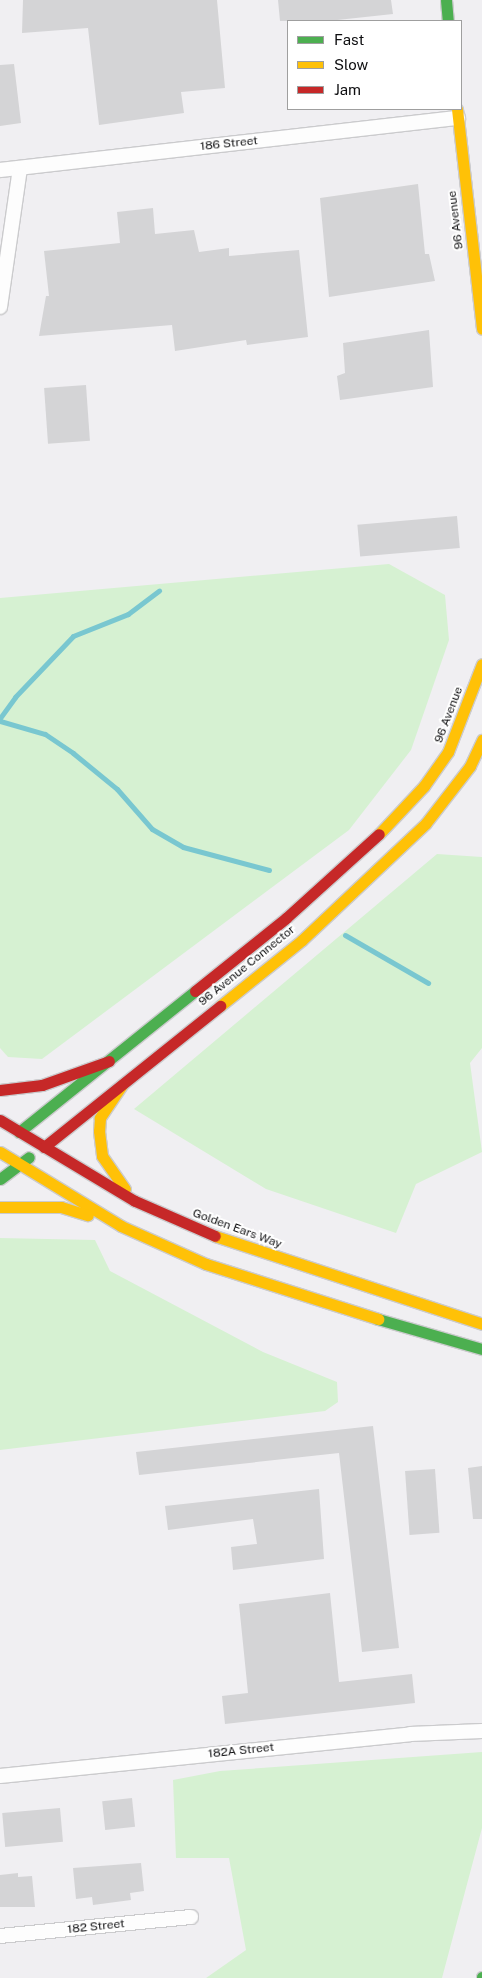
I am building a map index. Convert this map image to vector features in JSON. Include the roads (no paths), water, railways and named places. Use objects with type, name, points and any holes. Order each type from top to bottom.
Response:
[{"type":"main road","points":[[446,0],[448,20]]},
{"type":"main road","name":"96 Avenue","points":[[457,114],[482,329]]},
{"type":"main road","name":"96 Avenue","points":[[459,759],[482,664]]},
{"type":"main road","points":[[482,740],[459,759],[482,774]]},
{"type":"main road","name":"96 Avenue Connector","points":[[0,1150],[19,1132],[286,918],[381,832],[424,786],[459,759]]},
{"type":"main road","name":"96 Avenue Connector","points":[[0,1178],[44,1147],[302,940],[426,823],[459,759]]},
{"type":"main road","points":[[0,1090],[42,1086],[109,1061]]},
{"type":"main road","points":[[122,1085],[100,1118],[99,1144],[108,1169],[135,1201]]},
{"type":"main road","name":"Golden Ears Way","points":[[0,1120],[135,1201],[218,1239],[482,1324]]},
{"type":"main road","points":[[0,1150],[19,1164],[121,1226]]},
{"type":"main road","points":[[0,1207],[61,1206],[121,1226],[206,1264],[258,1283],[482,1349]]},
{"type":"street","name":"186 Street","points":[[0,170],[457,114]]},
{"type":"street","points":[[0,307],[20,168]]},
{"type":"street","name":"182A Street","points":[[0,1776],[410,1734],[482,1731]]},
{"type":"street","name":"182 Street","points":[[0,1936],[191,1917]]},
{"type":"waterway","points":[[0,718],[15,697],[73,636],[128,614],[159,591]]},
{"type":"waterway","points":[[0,721],[45,734],[73,753],[117,789],[152,829],[183,847],[269,870]]},
{"type":"waterway","points":[[345,935],[428,983]]}]
